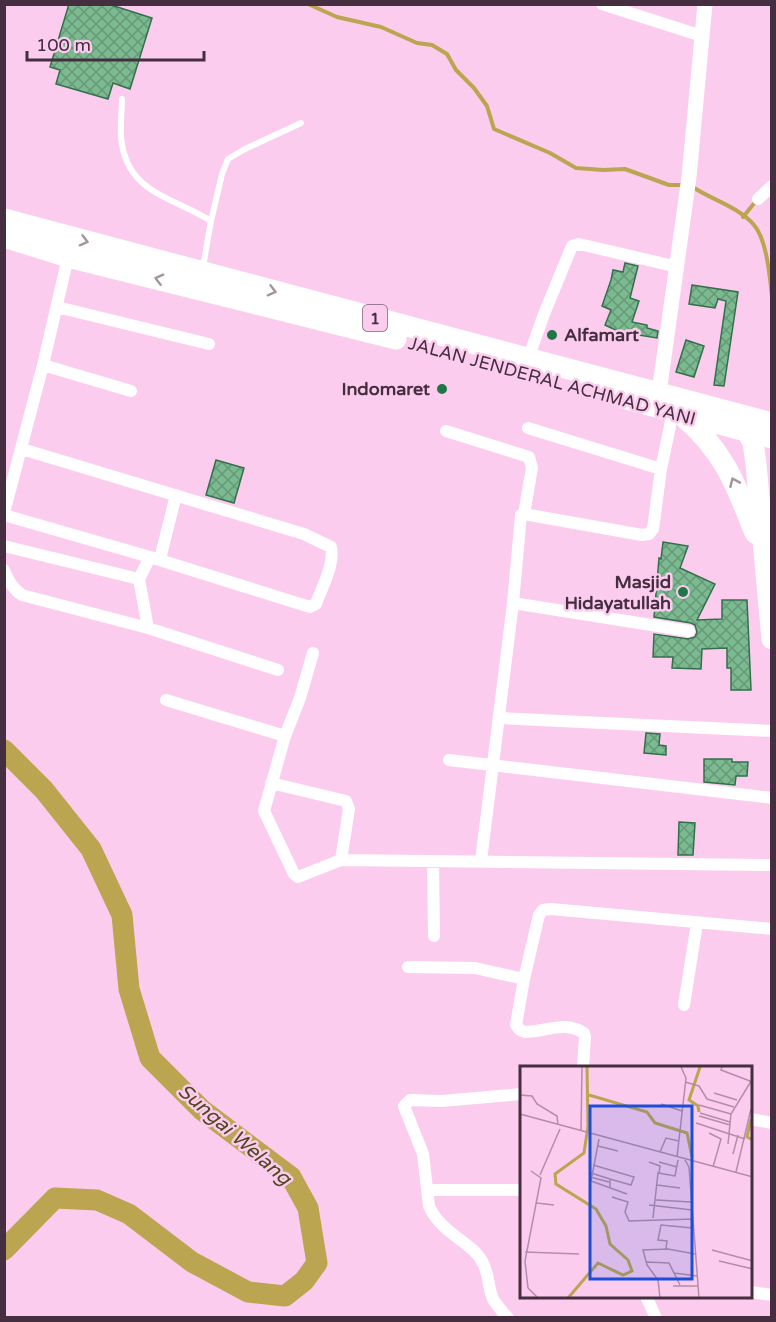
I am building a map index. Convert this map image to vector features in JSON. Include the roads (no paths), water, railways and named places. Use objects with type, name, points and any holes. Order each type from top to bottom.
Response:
[{"type":"highway","name":"1","points":[[4,219],[17,235]]},
{"type":"highway","name":"JALAN JENDERAL ACHMAD YANI","points":[[17,235],[68,256],[200,280],[771,438]]},
{"type":"highway","name":"JALAN JENDERAL ACHMAD YANI","points":[[17,235],[528,359],[771,423]]},
{"type":"highway","points":[[724,410],[740,421],[753,442],[771,639]]},
{"type":"highway","points":[[678,414],[714,447],[733,477],[764,556]]},
{"type":"street","points":[[602,4],[702,36]]},
{"type":"street","points":[[659,393],[689,177],[705,4]]},
{"type":"street","points":[[758,199],[771,186]]},
{"type":"street","points":[[528,359],[572,246],[579,244],[678,267]]},
{"type":"street","points":[[22,449],[304,534],[331,546],[330,563],[316,604],[310,607],[155,558],[4,514],[43,365],[68,256]]},
{"type":"street","points":[[57,307],[209,344]]},
{"type":"street","points":[[43,365],[131,391]]},
{"type":"street","points":[[524,514],[642,535],[649,534],[652,529],[661,468],[678,414]]},
{"type":"street","points":[[528,428],[661,468]]},
{"type":"street","points":[[446,431],[529,457],[532,468],[524,514],[519,519],[513,603],[481,861]]},
{"type":"street","points":[[148,628],[139,579],[155,558],[176,495]]},
{"type":"street","points":[[4,546],[139,579]]},
{"type":"street","points":[[4,570],[15,590],[22,595],[148,628],[278,670]]},
{"type":"street","points":[[513,603],[689,631]]},
{"type":"street","points":[[313,653],[300,698],[285,736],[264,811],[295,876],[302,876],[341,860],[771,865]]},
{"type":"street","points":[[166,700],[285,736]]},
{"type":"street","points":[[499,718],[771,732]]},
{"type":"street","points":[[449,760],[771,798]]},
{"type":"street","points":[[271,783],[346,801],[350,809],[341,860]]},
{"type":"street","points":[[433,861],[434,936]]},
{"type":"street","points":[[583,1066],[584,1033],[564,1026],[525,1032],[516,1026],[524,979],[539,915],[543,910],[771,929]]},
{"type":"street","points":[[684,1005],[697,922]]},
{"type":"street","points":[[408,967],[475,968],[524,979]]},
{"type":"street","points":[[508,1317],[493,1298],[484,1263],[439,1223],[429,1206],[423,1154],[404,1106],[407,1101],[442,1101],[520,1094]]},
{"type":"street","points":[[752,1119],[771,1123]]},
{"type":"street","points":[[427,1190],[520,1191]]},
{"type":"street","points":[[752,1292],[771,1295]]},
{"type":"street","points":[[647,1298],[656,1317]]},
{"type":"lane","points":[[122,99],[121,137],[129,168],[137,180],[154,192],[211,221]]},
{"type":"lane","points":[[200,280],[211,221],[222,174],[228,159],[301,123]]},
{"type":"waterway","points":[[308,4],[337,17],[381,27],[417,43],[432,45],[447,54],[456,70],[474,88],[487,106],[494,129],[550,153],[576,168],[625,169],[669,185],[684,185]]},
{"type":"waterway","points":[[691,186],[732,208],[754,225],[765,249],[772,297]]},
{"type":"waterway","points":[[743,217],[756,201]]},
{"type":"waterway","name":"Sungai Welang","points":[[4,750],[44,790],[91,849],[122,915],[129,989],[150,1058],[202,1110],[291,1177],[308,1208],[317,1263],[304,1281],[285,1296],[248,1292],[192,1262],[129,1214],[97,1200],[55,1198],[4,1250]]},
{"type":"place","name":"Alfamart","points":[[552,335]]},
{"type":"place","name":"Indomaret","points":[[442,389]]},
{"type":"place","name":"Masjid Hidayatullah","points":[[683,592]]}]
